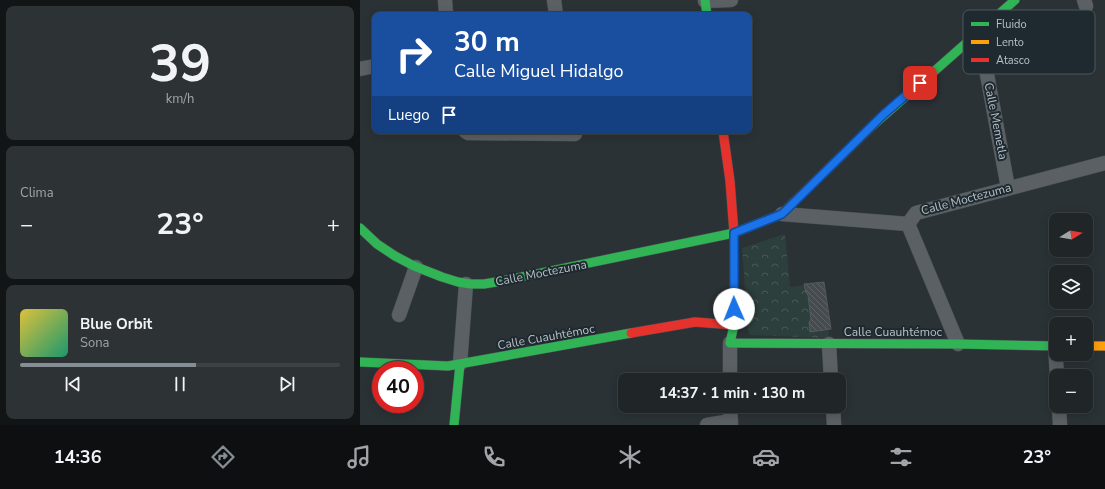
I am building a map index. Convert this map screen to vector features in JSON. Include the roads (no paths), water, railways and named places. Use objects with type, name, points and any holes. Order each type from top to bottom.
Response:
[{"type":"street","points":[[445,0],[446,12]]},
{"type":"street","points":[[554,0],[556,12]]},
{"type":"street","points":[[706,5],[731,0]]},
{"type":"street","points":[[1003,10],[1014,0]]},
{"type":"street","points":[[782,214],[884,114],[963,45]]},
{"type":"street","points":[[360,69],[372,67]]},
{"type":"street","name":"Calle Memetla","points":[[987,74],[1008,188]]},
{"type":"street","points":[[723,134],[730,181],[734,233],[734,325],[730,343],[730,373]]},
{"type":"street","name":"Calle Moctezuma","points":[[362,233],[389,254],[416,267],[454,281],[466,284],[482,284],[734,233],[782,214],[908,224],[916,213],[1105,163]]},
{"type":"street","points":[[908,224],[958,344]]},
{"type":"street","points":[[399,315],[416,267]]},
{"type":"street","points":[[454,425],[466,284]]},
{"type":"street","name":"Calle Cuauhtémoc","points":[[360,362],[448,366],[695,322],[734,325]]},
{"type":"street","name":"Calle Cuauhtémoc","points":[[730,343],[1049,346]]},
{"type":"street","points":[[829,344],[831,373]]},
{"type":"street","points":[[1093,346],[1105,346]]},
{"type":"street","points":[[707,425],[731,423],[730,413]]},
{"type":"street","points":[[833,413],[834,425]]},
{"type":"street","points":[[1059,413],[1060,425]]}]
